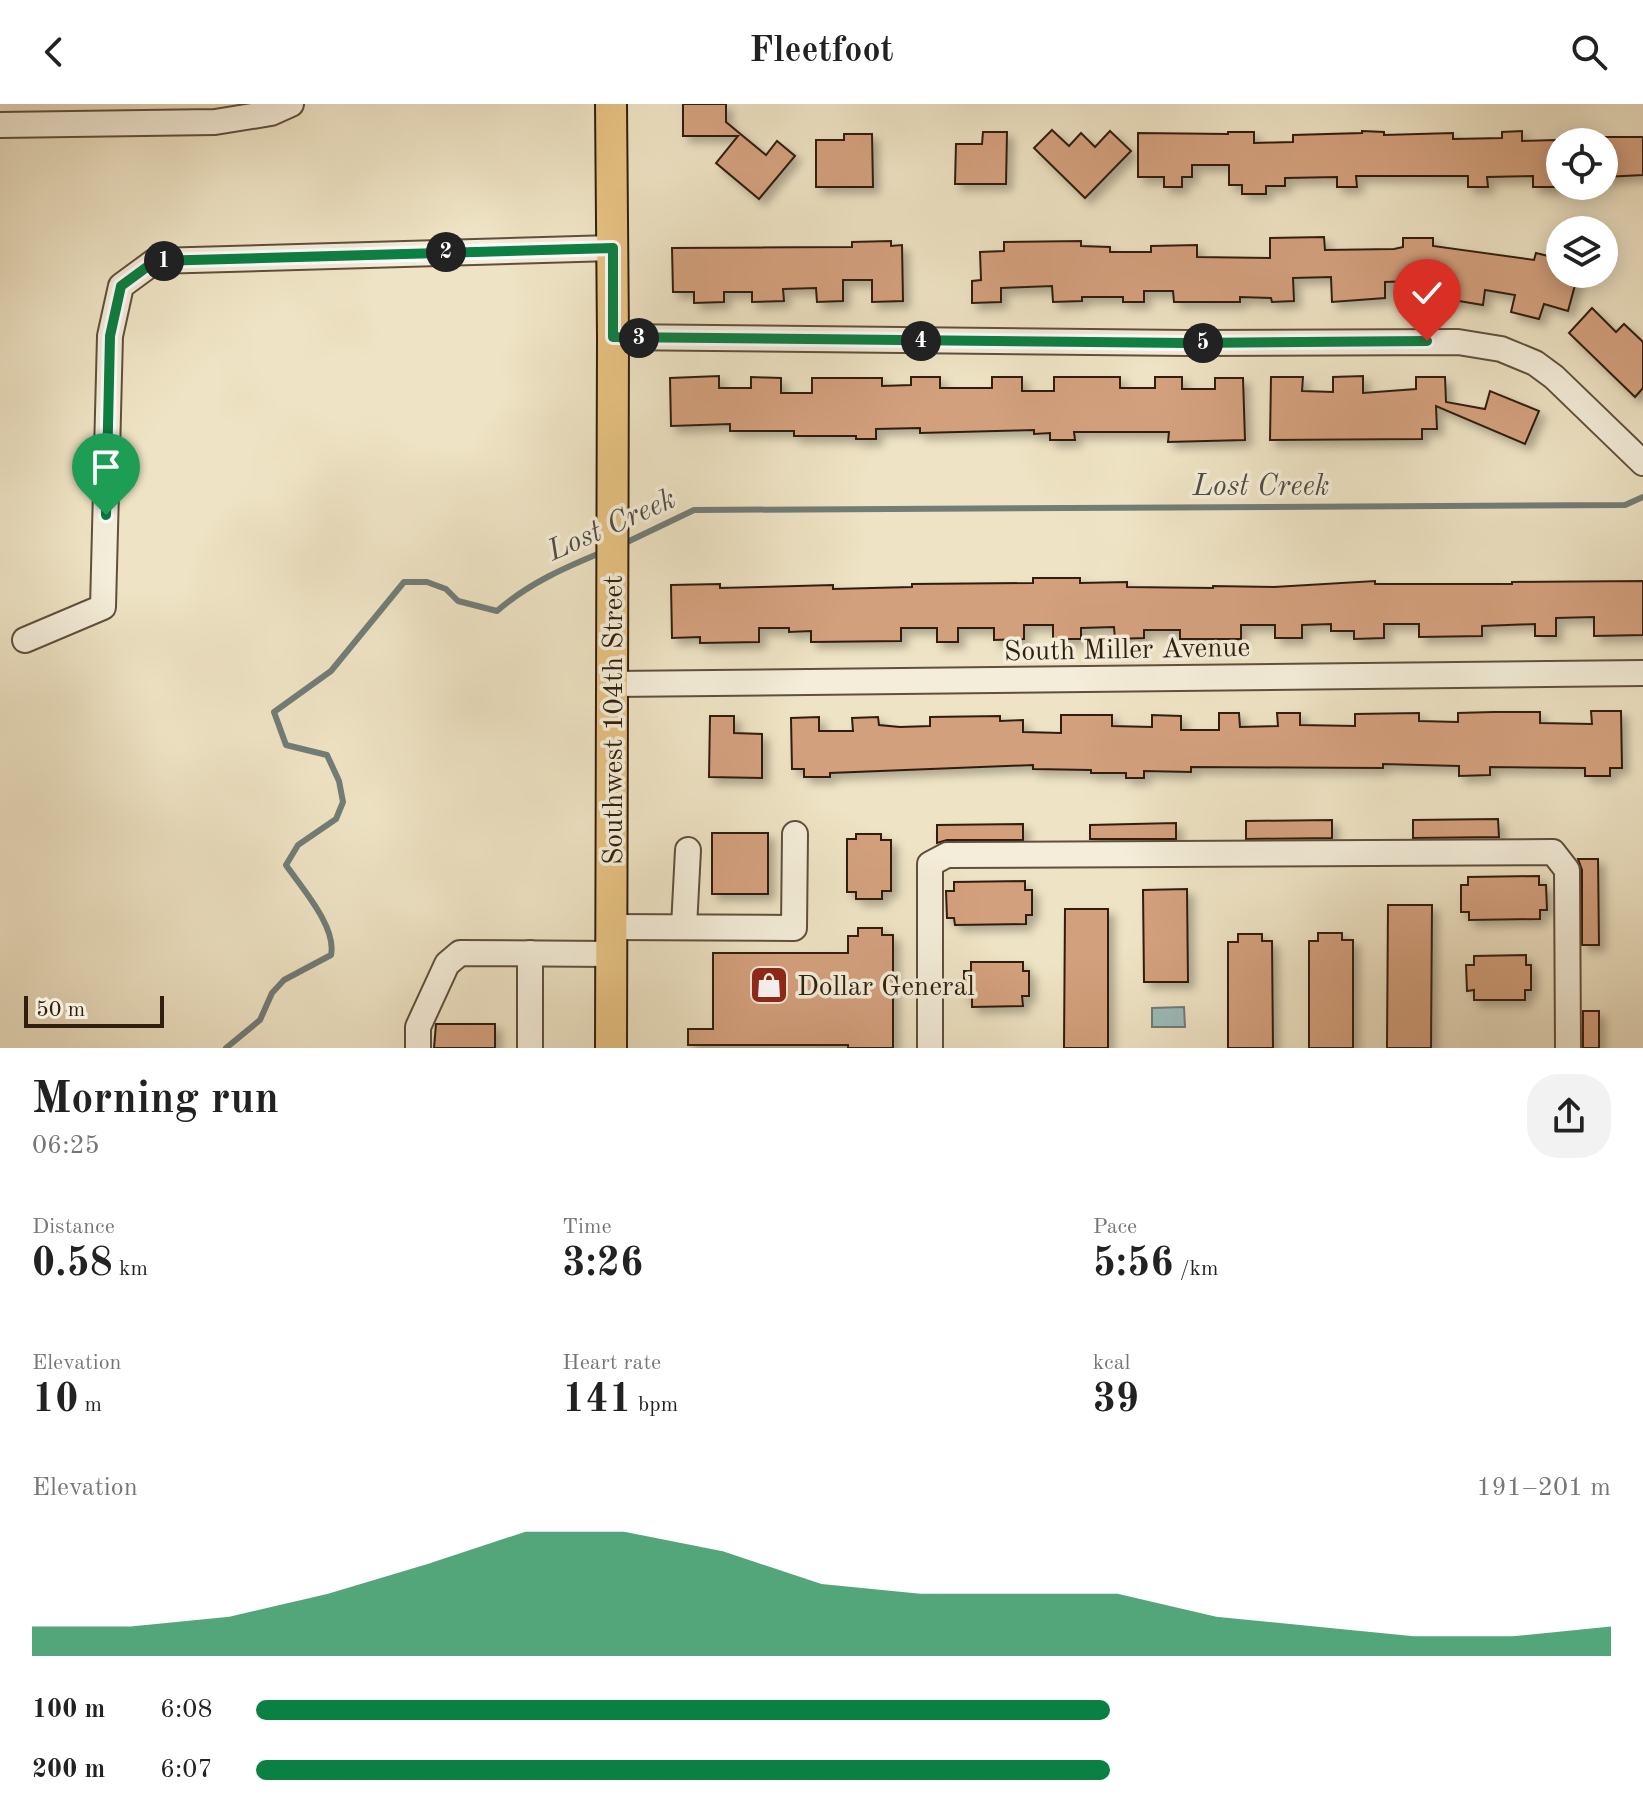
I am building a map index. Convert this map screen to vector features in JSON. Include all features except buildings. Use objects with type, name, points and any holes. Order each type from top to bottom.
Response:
[{"type":"main road","name":"Southwest 104th Street","points":[[611,104],[611,1048]]},
{"type":"street","points":[[0,125],[215,122],[246,111],[271,113],[291,104]]},
{"type":"street","points":[[25,640],[103,607],[110,336],[121,286],[155,261],[613,248]]},
{"type":"street","points":[[613,337],[1173,343],[1458,342],[1501,349],[1535,363],[1554,377],[1643,463]]},
{"type":"street","name":"South Miller Avenue","points":[[613,684],[1643,673]]},
{"type":"street","points":[[418,1048],[418,1027],[447,964],[460,953],[530,953],[684,927],[794,928],[795,834]]},
{"type":"street","points":[[684,927],[688,850]]},
{"type":"street","points":[[930,1048],[930,864],[947,855],[1553,852],[1567,870],[1568,1048]]},
{"type":"street","points":[[530,953],[530,1048]]},
{"type":"water","points":[[1184,1007],[1185,1027],[1152,1027],[1152,1008]]},
{"type":"waterway","name":"Lost Creek","points":[[623,544],[694,510],[1625,505],[1643,497]]},
{"type":"waterway","name":"Lost Creek","points":[[226,1048],[260,1020],[272,993],[284,980],[331,955],[329,932],[286,865],[298,845],[336,819],[343,802],[339,781],[327,755],[286,745],[274,712],[331,671],[404,582],[427,582],[446,589],[458,601],[497,611],[535,584],[605,551]]},
{"type":"place","name":"Dollar General","points":[[769,985]]},
{"type":"route","points":[[106,515],[110,336],[121,286],[155,261],[613,248],[613,337],[1189,343],[1427,341]]}]
